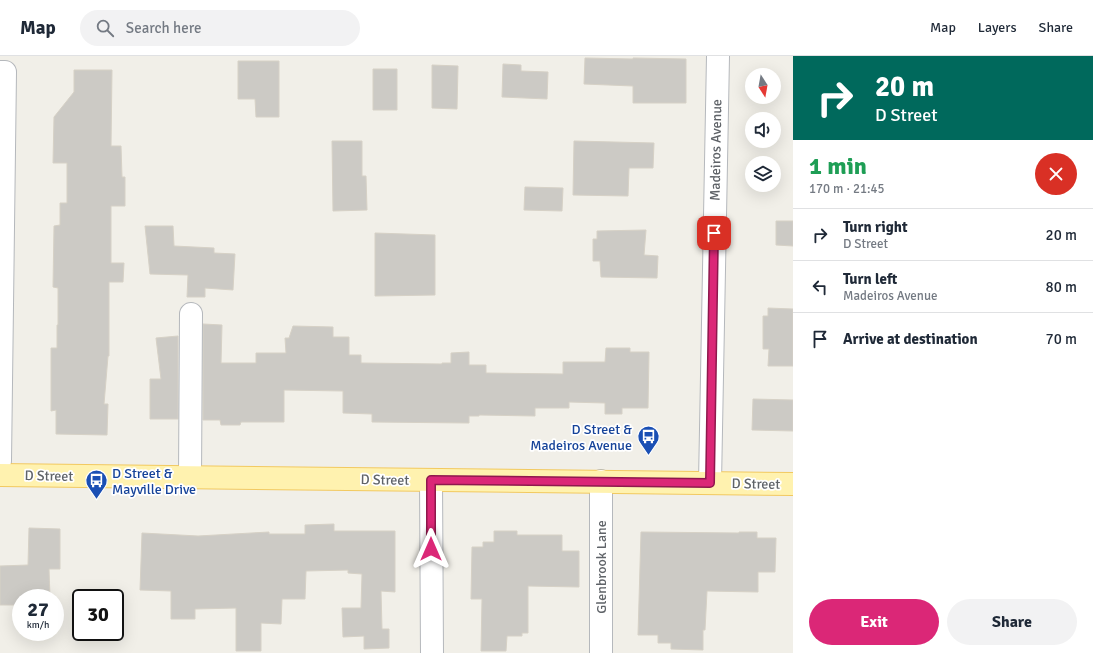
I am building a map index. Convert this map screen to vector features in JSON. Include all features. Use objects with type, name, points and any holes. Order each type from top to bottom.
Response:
[{"type":"main road","name":"D Street","points":[[0,475],[793,484]]},
{"type":"street","name":"Madeiros Avenue","points":[[710,483],[718,56]]},
{"type":"street","points":[[0,461],[3,72]]},
{"type":"street","points":[[190,314],[190,478]]},
{"type":"street","points":[[431,480],[432,653]]},
{"type":"street","name":"Glenbrook Lane","points":[[600,481],[601,653]]},
{"type":"building","points":[[585,58],[686,59],[686,103],[633,103],[633,86],[584,84]]},
{"type":"building","points":[[238,61],[279,61],[279,117],[256,117],[255,99],[238,99]]},
{"type":"building","points":[[503,64],[521,65],[521,71],[548,72],[547,99],[502,97]]},
{"type":"building","points":[[432,65],[458,66],[457,109],[432,108]]},
{"type":"building","points":[[373,69],[397,69],[397,110],[373,110]]},
{"type":"building","points":[[74,70],[112,70],[111,146],[121,146],[122,177],[125,177],[125,206],[111,206],[111,263],[124,263],[123,282],[109,282],[109,356],[104,404],[108,404],[107,435],[56,434],[56,410],[51,411],[51,348],[57,348],[58,325],[58,288],[53,287],[54,226],[60,225],[60,203],[67,203],[67,163],[53,163],[54,117],[74,92]]},
{"type":"building","points":[[332,141],[362,141],[362,176],[366,176],[367,210],[333,211]]},
{"type":"building","points":[[574,141],[654,143],[653,168],[629,168],[628,196],[573,195]]},
{"type":"building","points":[[525,187],[563,188],[562,211],[524,210]]},
{"type":"building","points":[[776,221],[793,221],[793,246],[776,245]]},
{"type":"building","points":[[145,226],[173,226],[174,246],[214,248],[214,253],[235,254],[233,290],[205,288],[205,297],[187,297],[188,275],[150,274]]},
{"type":"building","points":[[646,230],[644,255],[658,256],[657,278],[601,277],[600,261],[593,261],[593,239],[597,239],[597,231]]},
{"type":"building","points":[[375,233],[435,235],[435,295],[375,296]]},
{"type":"building","points":[[768,308],[793,309],[793,366],[768,366],[769,349],[763,349],[763,316],[768,316]]},
{"type":"building","points":[[203,324],[222,325],[221,363],[256,363],[256,353],[286,353],[285,338],[289,338],[293,326],[333,327],[333,337],[349,337],[349,355],[361,355],[361,363],[442,364],[451,363],[451,353],[469,352],[469,365],[486,365],[486,373],[563,374],[563,362],[605,362],[606,348],[630,348],[630,352],[649,352],[648,408],[622,408],[622,414],[605,414],[605,403],[569,402],[569,408],[535,408],[535,416],[469,416],[469,423],[372,422],[372,414],[343,413],[343,391],[284,390],[284,422],[241,422],[240,425],[221,425],[220,420],[203,420]]},
{"type":"building","points":[[178,336],[178,419],[150,419],[150,379],[161,379],[156,338]]},
{"type":"building","points":[[753,399],[793,400],[793,431],[752,430]]},
{"type":"building","points":[[334,524],[334,531],[395,531],[395,592],[381,591],[382,629],[389,629],[389,648],[364,649],[364,636],[343,637],[342,608],[361,608],[362,574],[348,573],[348,570],[306,571],[305,599],[282,599],[281,624],[261,623],[261,651],[236,651],[236,608],[195,609],[195,619],[171,619],[171,591],[140,590],[142,533],[198,536],[269,532],[269,534],[305,534],[305,525]]},
{"type":"building","points":[[29,528],[60,529],[60,569],[49,569],[50,589],[12,589],[12,605],[0,605],[0,566],[28,565]]},
{"type":"building","points":[[494,531],[517,531],[517,535],[562,535],[562,551],[579,551],[579,587],[528,586],[528,633],[522,633],[522,636],[507,636],[506,651],[481,651],[482,599],[471,599],[472,547],[483,547],[483,542],[494,542]]},
{"type":"building","points":[[641,532],[757,532],[757,538],[776,538],[775,572],[758,572],[758,592],[707,591],[705,630],[703,630],[703,650],[671,649],[671,643],[658,643],[658,635],[638,635]]},
{"type":"place","name":"D Street & Madeiros Avenue","points":[[648,456]]},
{"type":"place","name":"D Street & Mayville Drive","points":[[97,500]]},
{"type":"route","points":[[431,549],[431,480],[710,483],[714,233]]}]
